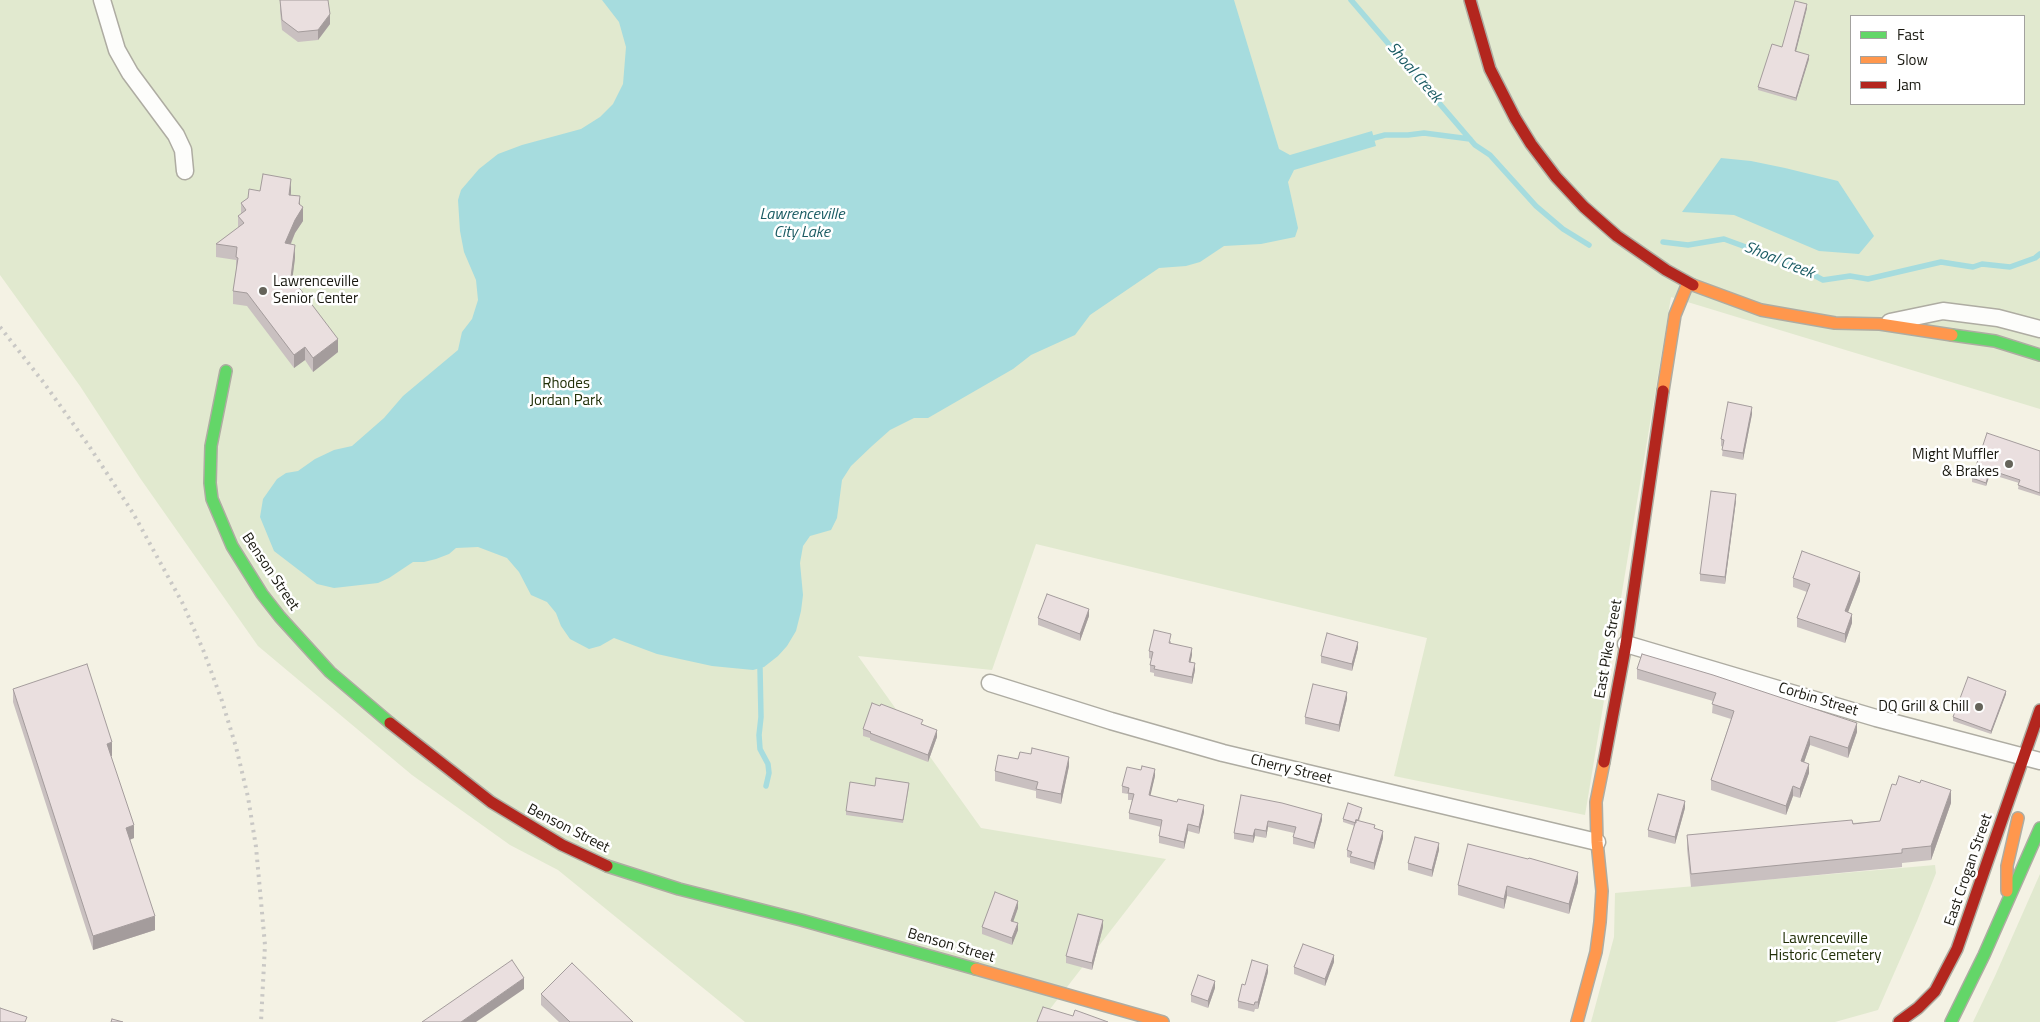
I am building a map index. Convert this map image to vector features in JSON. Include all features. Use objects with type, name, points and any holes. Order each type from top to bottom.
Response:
[{"type":"street","points":[[102,0],[117,50],[130,73],[176,135],[183,150],[185,171]]},
{"type":"street","points":[[1470,0],[1490,69],[1515,118],[1531,144],[1556,177],[1584,207],[1617,236],[1661,267],[1688,282],[1740,303],[1794,317],[1834,323],[1880,324],[1995,341],[2040,355]]},
{"type":"street","name":"East Pike Street","points":[[1577,1022],[1596,952],[1600,922],[1602,891],[1597,842],[1596,802],[1626,644],[1671,332],[1674,316],[1688,282]]},
{"type":"street","points":[[1880,324],[1943,312],[1998,318],[2040,330]]},
{"type":"street","name":"Benson Street","points":[[226,371],[211,446],[210,483],[212,499],[232,546],[262,594],[280,617],[330,672],[364,702],[490,802],[554,841],[614,869],[679,890],[820,925],[1163,1022]]},
{"type":"street","name":"Corbin Street","points":[[1626,644],[1876,718],[2034,762]]},
{"type":"street","name":"Cherry Street","points":[[990,683],[1111,721],[1223,753],[1597,842]]},
{"type":"street","name":"East Crogan Street","points":[[1899,1022],[1918,1008],[1935,991],[1949,968],[2034,762],[2040,710]]},
{"type":"street","points":[[2008,901],[2007,866],[2013,837],[2023,805]]},
{"type":"street","points":[[1951,1022],[2040,828]]},
{"type":"green space","name":"Rhodes Jordan Park","points":[[0,0],[2040,0],[2040,409],[1671,297],[1585,815],[1394,776],[1427,638],[1036,544],[992,670],[858,656],[981,828],[1166,859],[1040,1022],[745,1022],[558,870],[510,845],[412,775],[258,646],[140,478],[80,386],[0,275]]},
{"type":"green space","name":"Lawrenceville Historic Cemetery","points":[[1935,865],[1936,873],[1878,1010],[1835,1022],[1591,1022],[1614,937],[1615,893]]},
{"type":"green space","points":[[2040,874],[2040,1022],[1973,1022],[1995,976]]},
{"type":"water","name":"Lawrenceville City Lake","points":[[602,0],[1234,0],[1279,149],[1290,155],[1372,131],[1376,146],[1294,170],[1288,182],[1298,228],[1295,237],[1261,244],[1224,246],[1200,262],[1186,266],[1159,268],[1090,315],[1075,335],[1031,355],[1013,369],[928,418],[914,418],[890,430],[851,466],[842,480],[837,518],[831,530],[810,536],[803,546],[800,563],[803,595],[796,631],[787,646],[764,667],[753,670],[712,666],[657,654],[614,638],[600,646],[589,649],[570,639],[561,626],[556,613],[547,602],[531,595],[519,572],[507,558],[478,547],[456,548],[449,554],[436,559],[413,562],[378,583],[334,588],[317,584],[274,551],[260,517],[263,499],[277,479],[286,473],[298,471],[315,459],[334,450],[352,446],[384,418],[403,396],[458,350],[462,332],[472,319],[478,300],[476,280],[464,252],[460,231],[458,200],[461,190],[479,169],[498,154],[522,145],[581,129],[600,117],[613,104],[623,84],[626,47],[619,22]]},
{"type":"water","points":[[1721,158],[1751,161],[1838,181],[1874,236],[1859,254],[1819,251],[1734,215],[1682,212]]},
{"type":"building","points":[[280,0],[328,0],[330,14],[318,30],[298,32],[282,20]]},
{"type":"building","points":[[1795,1],[1807,4],[1795,51],[1809,55],[1796,98],[1758,87],[1772,44],[1782,47]]},
{"type":"building","name":"Lawrenceville Senior Center","points":[[263,174],[291,179],[289,195],[300,196],[299,204],[303,207],[285,243],[295,245],[291,277],[338,339],[313,358],[305,347],[294,355],[247,293],[233,291],[238,258],[236,257],[237,247],[216,244],[244,223],[238,216],[246,210],[241,203],[248,198],[249,189],[260,191]]},
{"type":"building","points":[[1728,402],[1752,407],[1743,453],[1722,450],[1724,440],[1721,439]]},
{"type":"building","name":"Might Muffler & Brakes","points":[[1987,433],[2040,451],[2040,493],[2018,485],[2020,480],[1990,470],[1986,483],[1972,478]]},
{"type":"building","points":[[1711,491],[1736,494],[1725,577],[1700,574]]},
{"type":"building","points":[[1802,551],[1860,572],[1845,611],[1852,614],[1845,634],[1797,618],[1810,584],[1793,578]]},
{"type":"building","points":[[1047,594],[1089,609],[1080,634],[1038,618]]},
{"type":"building","points":[[1154,630],[1171,634],[1169,643],[1192,648],[1189,662],[1195,663],[1192,677],[1154,669],[1155,666],[1150,665],[1153,652],[1149,651]]},
{"type":"building","points":[[1327,633],[1358,642],[1352,664],[1321,656]]},
{"type":"building","points":[[1642,654],[1713,675],[1857,723],[1848,748],[1810,736],[1801,761],[1809,764],[1800,789],[1793,786],[1786,806],[1711,780],[1734,711],[1712,704],[1716,693],[1637,669]]},
{"type":"building","points":[[87,664],[112,742],[107,744],[134,825],[126,828],[155,916],[93,936],[13,689]]},
{"type":"building","name":"DQ Grill & Chill","points":[[1968,677],[2006,691],[1991,731],[1953,717]]},
{"type":"building","points":[[1313,684],[1347,692],[1339,725],[1305,717]]},
{"type":"building","points":[[872,703],[880,706],[881,704],[923,720],[921,724],[937,730],[928,755],[863,729]]},
{"type":"building","points":[[1032,748],[1069,757],[1061,794],[1036,789],[1038,782],[995,771],[998,755],[1018,759],[1020,752],[1031,754]]},
{"type":"building","points":[[1142,766],[1155,769],[1149,795],[1177,802],[1178,799],[1204,805],[1199,827],[1188,824],[1184,842],[1159,836],[1162,820],[1129,813],[1134,794],[1128,793],[1129,788],[1122,786],[1127,767],[1141,770]]},
{"type":"building","points":[[1899,776],[1920,783],[1921,780],[1951,790],[1931,846],[1902,849],[1902,853],[1691,874],[1687,835],[1852,820],[1853,824],[1880,821],[1892,784],[1896,785]]},
{"type":"building","points":[[876,778],[909,783],[903,820],[846,811],[850,782],[875,786]]},
{"type":"building","points":[[1658,794],[1685,801],[1675,837],[1648,830]]},
{"type":"building","points":[[1241,795],[1282,803],[1322,814],[1314,843],[1293,837],[1296,827],[1268,821],[1266,831],[1255,829],[1253,836],[1234,833]]},
{"type":"building","points":[[1348,803],[1362,808],[1356,823],[1343,819]]},
{"type":"building","points":[[1356,820],[1375,825],[1374,828],[1383,831],[1374,863],[1350,856],[1352,852],[1347,850]]},
{"type":"building","points":[[1415,837],[1439,843],[1432,870],[1408,863]]},
{"type":"building","points":[[1468,844],[1578,872],[1569,904],[1507,886],[1504,899],[1458,885]]},
{"type":"building","points":[[995,892],[1018,901],[1011,921],[1018,923],[1012,938],[982,927]]},
{"type":"building","points":[[1078,914],[1103,920],[1092,963],[1066,956]]},
{"type":"building","points":[[1303,944],[1334,955],[1325,979],[1294,967]]},
{"type":"building","points":[[512,960],[524,978],[461,1022],[422,1022]]},
{"type":"building","points":[[1252,960],[1268,965],[1258,1002],[1255,1002],[1254,1005],[1238,1001],[1242,984],[1245,985]]},
{"type":"building","points":[[572,963],[633,1022],[570,1022],[541,994]]},
{"type":"building","points":[[1198,975],[1215,981],[1208,1001],[1191,995]]},
{"type":"building","points":[[1043,1007],[1073,1016],[1075,1010],[1108,1022],[1037,1022]]},
{"type":"building","points":[[0,1008],[27,1017],[25,1022],[0,1022]]},
{"type":"building","points":[[112,1019],[123,1022],[111,1022]]},
{"type":"waterway","name":"Shoal Creek","points":[[1351,0],[1475,145],[1490,155],[1536,206],[1563,229],[1589,245]]},
{"type":"waterway","points":[[1374,138],[1385,135],[1424,133],[1470,139]]},
{"type":"waterway","name":"Shoal Creek","points":[[1663,242],[1688,245],[1724,239],[1795,265],[1823,280],[1850,276],[1868,279],[1941,262],[1973,267],[1982,264],[2010,267],[2035,258],[2040,254]]},
{"type":"waterway","points":[[760,668],[761,717],[759,735],[760,749],[768,764],[769,773],[766,786]]},
{"type":"railway","points":[[0,327],[44,383],[89,446],[133,513],[183,604],[204,652],[236,747],[248,797],[256,847],[265,945],[261,1022]]},
{"type":"traffic: fast","points":[[1952,335],[1995,341],[2040,355]]},
{"type":"traffic: fast","points":[[226,371],[211,446],[210,483],[212,499],[232,546],[262,594],[280,617],[330,672],[390,723]]},
{"type":"traffic: fast","points":[[1951,1022],[1984,955],[2040,828]]},
{"type":"traffic: fast","points":[[607,866],[679,889],[801,920],[976,969]]},
{"type":"traffic: slow","points":[[1663,391],[1675,315],[1688,283]]},
{"type":"traffic: slow","points":[[1693,285],[1761,310],[1835,323],[1880,324],[1952,335]]},
{"type":"traffic: slow","points":[[1577,1022],[1596,952],[1600,922],[1602,891],[1597,842],[1596,802],[1604,762]]},
{"type":"traffic: slow","points":[[2007,891],[2007,866],[2018,818]]},
{"type":"traffic: slow","points":[[976,969],[1163,1022]]},
{"type":"traffic: jam","points":[[1470,0],[1490,69],[1515,118],[1531,144],[1556,177],[1584,207],[1617,236],[1666,270],[1693,285]]},
{"type":"traffic: jam","points":[[1604,762],[1626,644],[1663,391]]},
{"type":"traffic: jam","points":[[1899,1022],[1918,1008],[1935,991],[1957,949],[2040,710]]},
{"type":"traffic: jam","points":[[390,723],[491,802],[562,845],[607,866]]},
{"type":"place","name":"Lawrenceville Senior Center","points":[[263,291]]},
{"type":"place","name":"Might Muffler & Brakes","points":[[2009,464]]},
{"type":"place","name":"DQ Grill & Chill","points":[[1979,707]]}]
